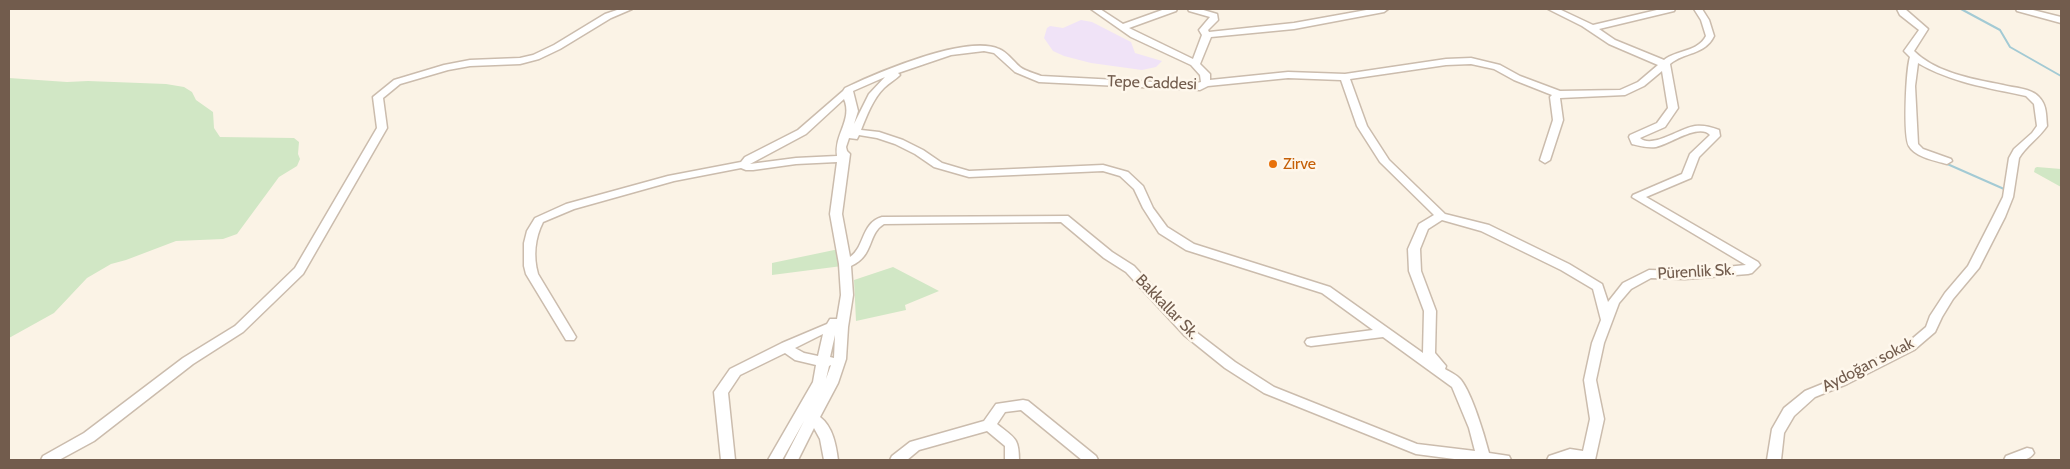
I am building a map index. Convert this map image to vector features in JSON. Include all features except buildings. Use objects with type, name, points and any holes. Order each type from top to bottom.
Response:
[{"type":"street","points":[[48,460],[89,437],[188,361],[239,329],[299,271],[382,128],[378,97],[386,90],[397,82],[459,64],[520,61],[536,57],[557,47],[603,19],[628,9]]},
{"type":"street","name":"Tepe Caddesi","points":[[837,327],[845,312],[847,295],[845,264],[836,214],[843,159],[842,148],[854,111],[848,95],[851,88],[950,52],[984,48],[997,51],[1018,70],[1039,80],[1142,83],[1193,87],[1200,87],[1206,83],[1205,74],[1195,64],[1147,42],[1095,9]]},
{"type":"street","points":[[1122,27],[1173,9]]},
{"type":"street","points":[[1192,9],[1214,16],[1214,20],[1207,24],[1203,30],[1207,35]]},
{"type":"street","points":[[1207,35],[1294,26],[1384,9]]},
{"type":"street","points":[[1552,9],[1593,28],[1612,42],[1665,64]]},
{"type":"street","points":[[1635,9],[1643,16]]},
{"type":"street","points":[[1593,28],[1671,9]]},
{"type":"street","points":[[1206,83],[1288,75],[1345,77],[1470,60],[1497,66],[1517,78],[1559,94],[1622,93],[1641,84],[1680,54],[1700,48],[1707,42],[1710,36],[1705,20],[1698,9]]},
{"type":"street","points":[[1901,9],[1903,13],[1924,29],[1909,50],[1914,58],[1910,86],[1913,145],[1919,151],[1947,161]]},
{"type":"street","points":[[2020,9],[2061,20]]},
{"type":"street","points":[[1195,64],[1207,35]]},
{"type":"street","name":"Tepe Caddesi","points":[[843,159],[875,93],[882,84],[894,76],[970,49]]},
{"type":"street","name":"Aydoğan sokak","points":[[1774,460],[1777,433],[1789,412],[1810,394],[1842,381],[1910,347],[1931,329],[1936,316],[1949,296],[1973,268],[2000,217],[2008,196],[2014,158],[2018,151],[2042,126],[2040,102],[2037,98],[2029,94],[1937,69],[1914,58]]},
{"type":"street","name":"Pürenlik Sk.","points":[[1588,459],[1597,419],[1590,380],[1598,344],[1614,302],[1627,286],[1649,274],[1685,275],[1748,270],[1754,265],[1636,197],[1687,176],[1694,156],[1715,136],[1715,132],[1708,128],[1697,127],[1652,146],[1644,146],[1636,142],[1634,137],[1661,125],[1673,108],[1665,64]]},
{"type":"street","points":[[1345,77],[1362,126],[1385,162],[1441,216],[1485,228],[1565,267],[1598,287],[1607,321]]},
{"type":"street","points":[[570,337],[532,274],[530,244],[533,231],[539,220],[570,206],[672,178],[744,164],[749,159],[802,132],[839,98],[848,95],[862,100],[870,98],[875,93],[872,87],[860,84]]},
{"type":"street","points":[[1545,160],[1558,120],[1555,97],[1559,94]]},
{"type":"street","points":[[855,132],[879,135],[899,142],[919,152],[938,165],[969,174],[1103,168],[1124,174],[1139,188],[1148,208],[1163,230],[1190,247],[1326,290],[1457,384]]},
{"type":"street","points":[[744,164],[746,167],[753,168],[796,161],[843,159]]},
{"type":"street","points":[[1441,216],[1423,227],[1414,249],[1415,271],[1430,311],[1429,354],[1457,384],[1476,428],[1483,457]]},
{"type":"street","name":"Bakkallar Sk.","points":[[845,264],[860,255],[870,230],[882,221],[1064,218],[1108,254],[1130,269],[1188,332],[1230,365],[1269,390],[1416,449],[1504,460]]},
{"type":"street","points":[[728,460],[721,392],[735,372],[786,346],[837,327]]},
{"type":"street","points":[[775,460],[831,383],[840,359],[837,327]]},
{"type":"street","points":[[791,460],[818,382],[823,361],[837,327]]},
{"type":"street","points":[[1311,342],[1384,333]]},
{"type":"street","points":[[786,346],[790,352],[801,357],[823,361],[840,359]]},
{"type":"street","points":[[897,460],[915,446],[989,425],[1001,408],[1023,405],[1091,460]]},
{"type":"street","points":[[806,417],[819,423],[826,433],[831,460]]},
{"type":"street","points":[[989,425],[1012,444],[1012,460]]},
{"type":"street","points":[[2011,460],[2027,453]]},
{"type":"street","points":[[1554,460],[1570,454],[1588,459]]},
{"type":"shaded area","points":[[1081,20],[1092,22],[1131,42],[1135,53],[1162,61],[1156,67],[1142,70],[1091,63],[1053,51],[1044,38],[1047,28],[1050,26],[1063,28]]},
{"type":"green space","points":[[9,78],[67,82],[166,84],[184,87],[192,92],[196,100],[213,112],[214,128],[220,137],[294,138],[299,142],[298,154],[300,159],[297,166],[279,177],[237,234],[223,239],[176,241],[111,264],[87,278],[54,313],[9,338]]},
{"type":"green space","points":[[2037,167],[2061,169],[2061,187],[2034,172]]},
{"type":"green space","points":[[839,249],[842,266],[772,275],[772,263]]},
{"type":"green space","points":[[893,267],[939,291],[905,305],[906,310],[856,321],[854,280]]},
{"type":"waterway","points":[[1961,9],[2000,30],[2010,47],[2061,76]]},
{"type":"waterway","points":[[1945,163],[2004,189]]},
{"type":"place","name":"Zirve","points":[[1273,164]]}]
